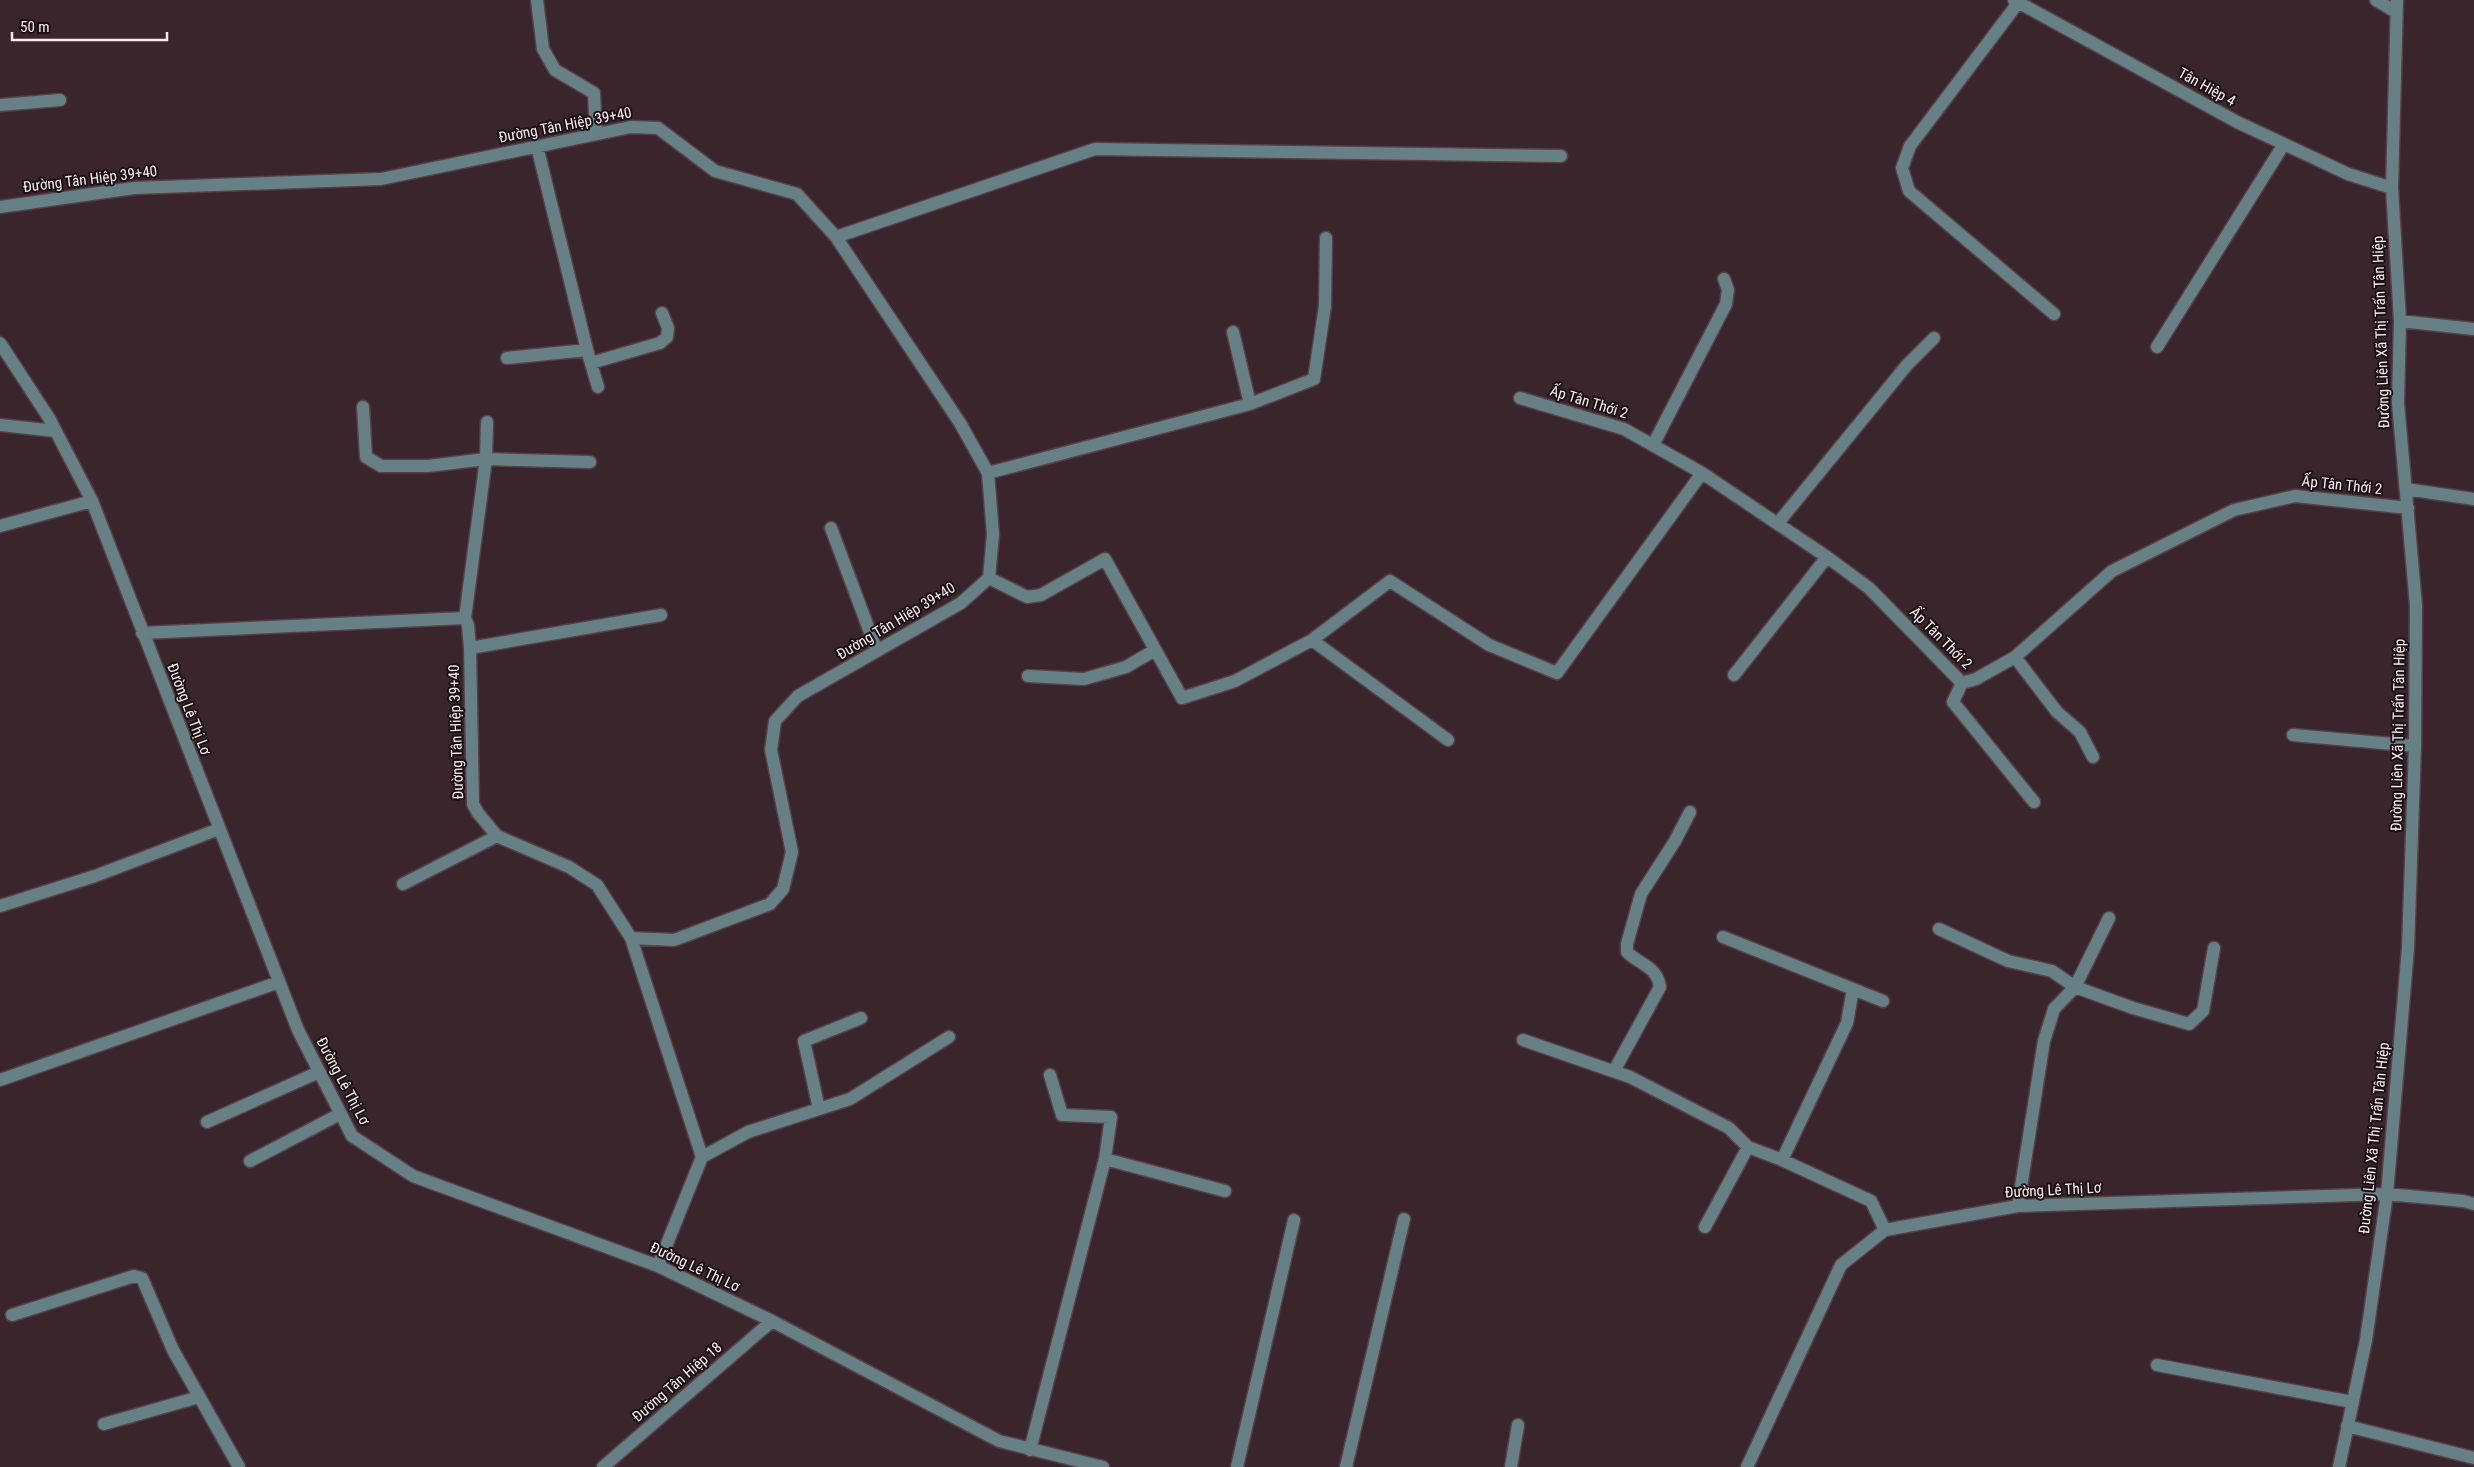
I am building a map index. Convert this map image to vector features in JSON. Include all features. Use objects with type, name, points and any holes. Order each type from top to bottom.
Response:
[{"type":"street","points":[[537,0],[543,49],[555,70],[594,93],[596,134]]},
{"type":"street","points":[[2376,0],[2397,6]]},
{"type":"street","points":[[2016,1],[1910,146],[1902,168],[1908,191],[2054,314]]},
{"type":"street","name":"Tân Hiệp 4","points":[[2016,1],[2237,122],[2348,174],[2392,188]]},
{"type":"street","name":"Đường Liên Xã Thị Trấn Tân Hiệp","points":[[2339,1467],[2366,1340],[2387,1194],[2408,948],[2415,746],[2416,606],[2398,403],[2400,321],[2392,188],[2397,6]]},
{"type":"street","points":[[0,105],[60,100]]},
{"type":"street","name":"Đường Tân Hiệp 39+40","points":[[0,207],[134,188],[381,179],[631,127],[658,128],[715,171],[798,194],[836,237],[960,423],[988,473],[993,534],[989,578],[961,604],[798,696],[776,721],[771,750],[792,852],[783,889],[770,904],[674,940],[652,941],[631,938],[597,885],[569,867],[496,836],[478,814],[474,804],[470,648],[468,625],[465,618],[486,459],[487,422]]},
{"type":"street","points":[[2157,347],[2284,144]]},
{"type":"street","points":[[537,146],[587,350],[598,387]]},
{"type":"street","points":[[836,237],[1095,149],[1561,156]]},
{"type":"street","points":[[988,473],[1250,404],[1314,379],[1325,306],[1326,238]]},
{"type":"street","points":[[1653,445],[1726,304],[1728,290],[1724,279]]},
{"type":"street","points":[[591,363],[660,343],[667,337],[668,328],[662,313]]},
{"type":"street","points":[[2400,321],[2474,329]]},
{"type":"street","points":[[1233,332],[1250,404]]},
{"type":"street","points":[[1778,523],[1907,365],[1934,338]]},
{"type":"street","name":"Đường Lê Thị Lơ","points":[[0,342],[55,431],[92,501],[298,1030],[352,1136],[412,1176],[658,1266],[772,1321],[998,1441],[1104,1467]]},
{"type":"street","points":[[507,358],[587,350]]},
{"type":"street","name":"Ấp Tân Thới 2","points":[[1520,398],[1624,429],[1702,473],[1827,556],[1869,588],[1962,683],[1976,679],[2015,656],[2112,571],[2234,510],[2296,496],[2408,508]]},
{"type":"street","points":[[363,407],[366,457],[381,466],[428,466],[486,459],[590,462]]},
{"type":"street","points":[[0,425],[55,431]]},
{"type":"street","points":[[989,578],[1027,597],[1041,595],[1105,559],[1182,698],[1235,680],[1312,640],[1390,581],[1489,645],[1557,673],[1702,473]]},
{"type":"street","points":[[2406,489],[2474,499]]},
{"type":"street","points":[[0,526],[92,501]]},
{"type":"street","points":[[831,528],[877,651]]},
{"type":"street","points":[[1734,675],[1827,556]]},
{"type":"street","points":[[470,648],[661,616]]},
{"type":"street","points":[[142,633],[465,618]]},
{"type":"street","points":[[1312,640],[1448,740]]},
{"type":"street","points":[[1028,676],[1084,679],[1126,667],[1155,650]]},
{"type":"street","points":[[2015,656],[2057,712],[2080,732],[2093,757]]},
{"type":"street","points":[[1962,683],[1953,702],[2034,802]]},
{"type":"street","points":[[2294,735],[2415,746]]},
{"type":"street","points":[[1614,1071],[1660,987],[1659,978],[1653,970],[1627,952],[1636,908],[1648,881],[1675,841],[1690,812]]},
{"type":"street","points":[[0,906],[95,876],[219,829]]},
{"type":"street","points":[[403,884],[496,836]]},
{"type":"street","points":[[2018,1206],[2044,1040],[2054,1009],[2076,988],[2109,918]]},
{"type":"street","points":[[1939,928],[2008,961],[2052,971],[2076,988],[2133,1008],[2188,1024],[2203,1011],[2214,948]]},
{"type":"street","points":[[1723,937],[1883,1001]]},
{"type":"street","points":[[631,938],[702,1157]]},
{"type":"street","points":[[0,1080],[279,982]]},
{"type":"street","points":[[1782,1160],[1847,1023],[1853,989]]},
{"type":"street","points":[[820,1109],[804,1040],[862,1018]]},
{"type":"street","points":[[658,1266],[702,1157],[748,1132],[850,1099],[950,1037]]},
{"type":"street","points":[[1523,1040],[1630,1076],[1730,1128],[1748,1147],[1782,1160],[1871,1200],[1885,1230]]},
{"type":"street","points":[[207,1122],[319,1072]]},
{"type":"street","points":[[1030,1450],[1105,1159],[1111,1117],[1062,1115],[1050,1076]]},
{"type":"street","points":[[250,1162],[340,1114]]},
{"type":"street","points":[[1705,1227],[1748,1147]]},
{"type":"street","points":[[1105,1159],[1225,1191]]},
{"type":"street","name":"Đường Lê Thị Lơ","points":[[1747,1467],[1840,1265],[1885,1230],[2018,1206],[2387,1194],[2463,1201],[2474,1204]]},
{"type":"street","points":[[1346,1467],[1404,1219]]},
{"type":"street","points":[[1237,1467],[1294,1220]]},
{"type":"street","points":[[12,1315],[134,1276],[142,1278],[173,1350],[239,1467]]},
{"type":"street","name":"Đường Tân Hiệp 18","points":[[603,1467],[772,1321]]},
{"type":"street","points":[[2157,1365],[2352,1402]]},
{"type":"street","points":[[104,1424],[199,1397]]},
{"type":"street","points":[[1511,1467],[1518,1425]]},
{"type":"street","points":[[2347,1426],[2474,1458]]}]
